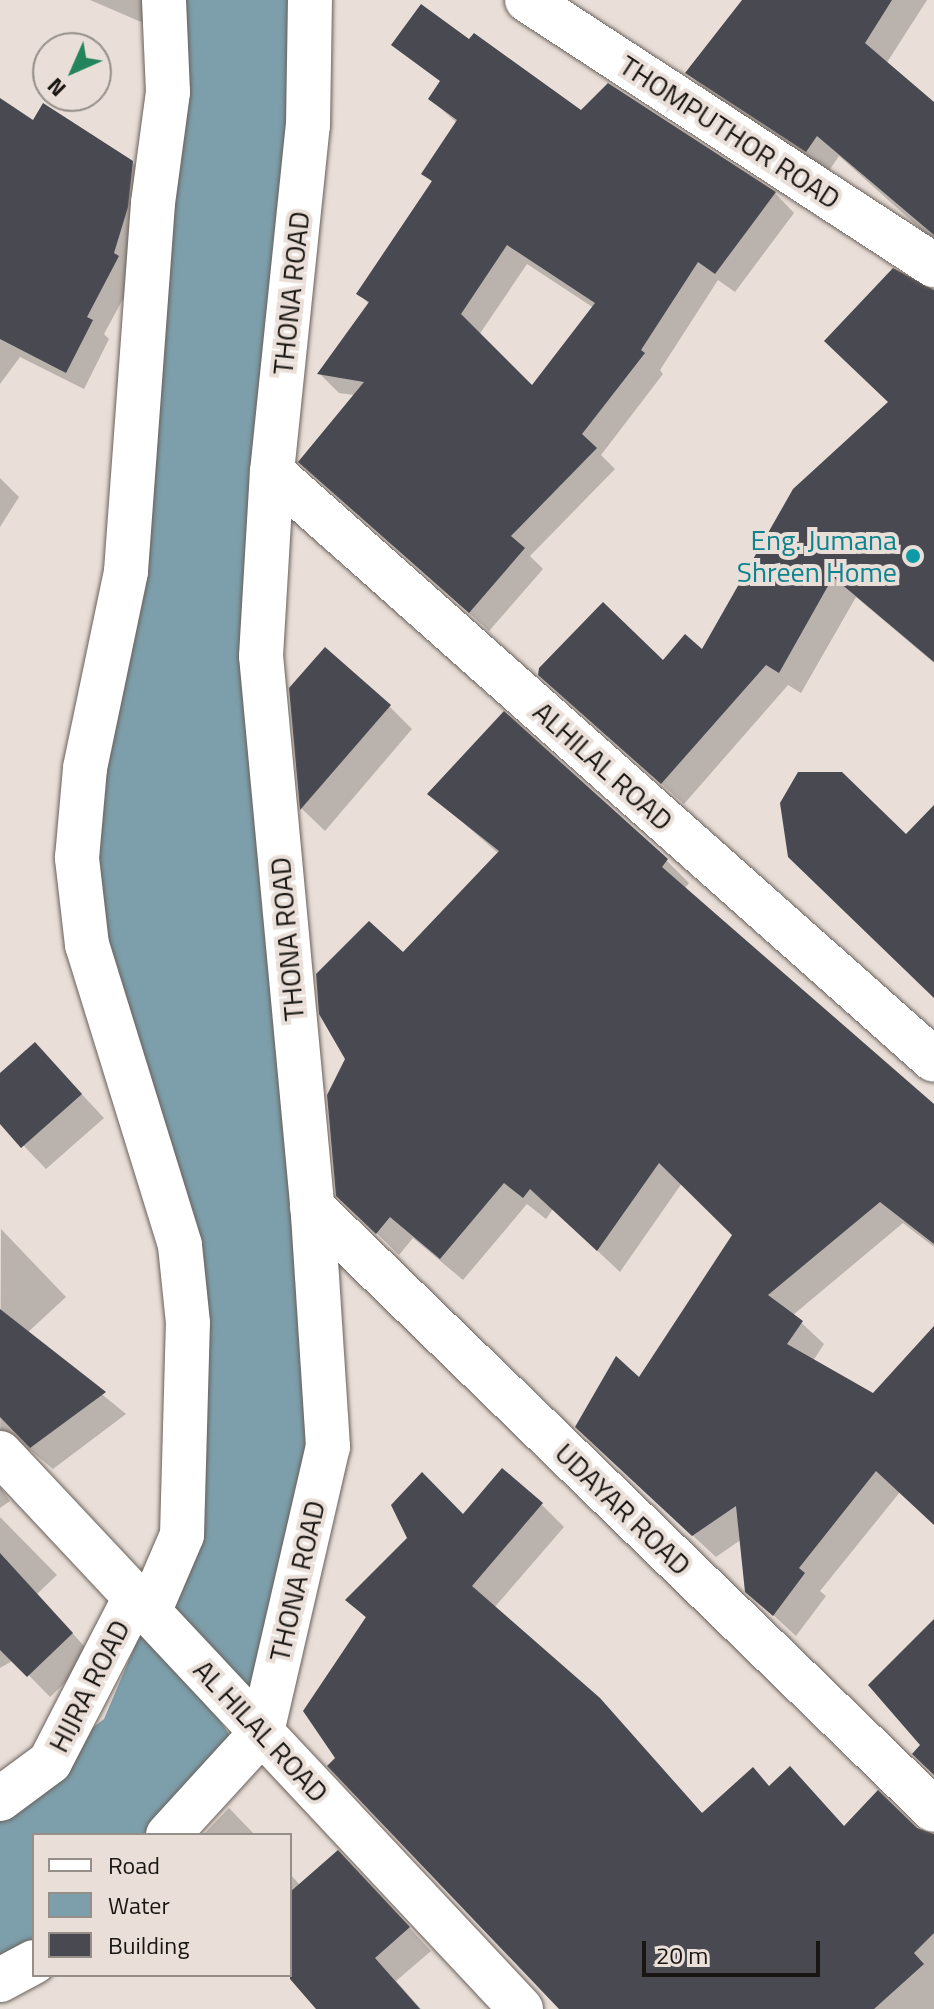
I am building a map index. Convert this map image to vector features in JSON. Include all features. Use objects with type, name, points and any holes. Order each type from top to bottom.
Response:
[{"type":"street","name":"HIJRA ROAD","points":[[0,1799],[50,1762],[182,1535],[188,1323],[180,1245],[87,945],[77,858],[85,768],[126,571],[151,234],[168,92],[164,0]]},
{"type":"street","name":"THONA ROAD","points":[[170,1833],[262,1732],[328,1447],[312,1207],[261,656],[272,472],[308,134],[310,0]]},
{"type":"street","name":"THOMPUTHOR ROAD","points":[[527,0],[934,265]]},
{"type":"street","name":"ALHILAL ROAD","points":[[272,472],[934,1060]]},
{"type":"street","name":"UDAYAR ROAD","points":[[312,1207],[934,1810]]},
{"type":"street","name":"AL HILAL ROAD","points":[[0,1453],[521,2009]]},
{"type":"street","points":[[0,1980],[32,1963]]},
{"type":"water","points":[[164,0],[310,0],[271,499],[328,1447],[262,1732],[152,1617],[242,1754],[170,1833],[32,1833],[32,1956],[0,1974],[0,1799],[104,1719],[182,1535],[189,1258],[87,945]]},
{"type":"building","points":[[742,0],[892,0],[865,43],[934,102],[934,235],[817,136],[806,152],[685,73]]},
{"type":"building","points":[[421,4],[469,39],[474,33],[581,110],[608,83],[776,192],[715,274],[698,262],[641,350],[645,353],[582,434],[597,448],[511,536],[525,548],[469,613],[298,462],[364,382],[317,374],[369,302],[356,294],[432,181],[421,174],[457,120],[428,99],[440,81],[391,45]],"holes":[[[507,245],[595,303],[532,385],[461,314]]]},
{"type":"building","points":[[0,98],[33,120],[38,112],[57,112],[133,161],[128,207],[114,253],[119,256],[87,317],[93,320],[66,373],[0,339]]},
{"type":"building","points":[[893,268],[934,290],[934,662],[833,577],[779,673],[766,665],[661,784],[538,675],[539,668],[603,602],[663,660],[685,634],[702,649],[793,489],[888,402],[824,341]]},
{"type":"building","points":[[325,647],[391,705],[300,810],[289,688]]},
{"type":"building","points":[[504,711],[668,859],[662,867],[934,1104],[934,1244],[880,1202],[768,1295],[803,1321],[787,1344],[873,1393],[934,1326],[934,1525],[876,1471],[799,1568],[805,1573],[773,1616],[745,1592],[736,1506],[692,1536],[575,1427],[616,1356],[639,1377],[732,1235],[659,1163],[597,1251],[530,1189],[523,1198],[504,1183],[440,1259],[390,1217],[376,1234],[336,1196],[327,1095],[345,1059],[319,1014],[316,974],[369,921],[403,952],[499,851],[427,794]]},
{"type":"building","points":[[798,772],[842,772],[906,834],[934,805],[934,998],[788,857],[780,803]]},
{"type":"building","points":[[35,1042],[82,1094],[21,1148],[0,1124],[0,1073]]},
{"type":"building","points":[[0,1309],[106,1392],[30,1448],[0,1417]]},
{"type":"building","points":[[502,1468],[543,1503],[472,1586],[600,1698],[702,1813],[753,1767],[769,1786],[790,1766],[844,1826],[878,1790],[917,1828],[934,1834],[934,1933],[914,1953],[924,1964],[874,2009],[559,2009],[327,1766],[335,1758],[303,1711],[366,1617],[345,1600],[407,1538],[391,1505],[422,1472],[463,1514]]},
{"type":"building","points":[[0,1553],[73,1633],[27,1677],[0,1650]]},
{"type":"building","points":[[934,1619],[934,1775],[912,1754],[920,1745],[868,1685]]},
{"type":"building","points":[[338,1850],[410,1927],[375,1958],[420,2009],[316,2009],[290,1979],[292,1890]]},
{"type":"place","name":"Eng. Jumana Shreen Home","points":[[913,556]]}]
